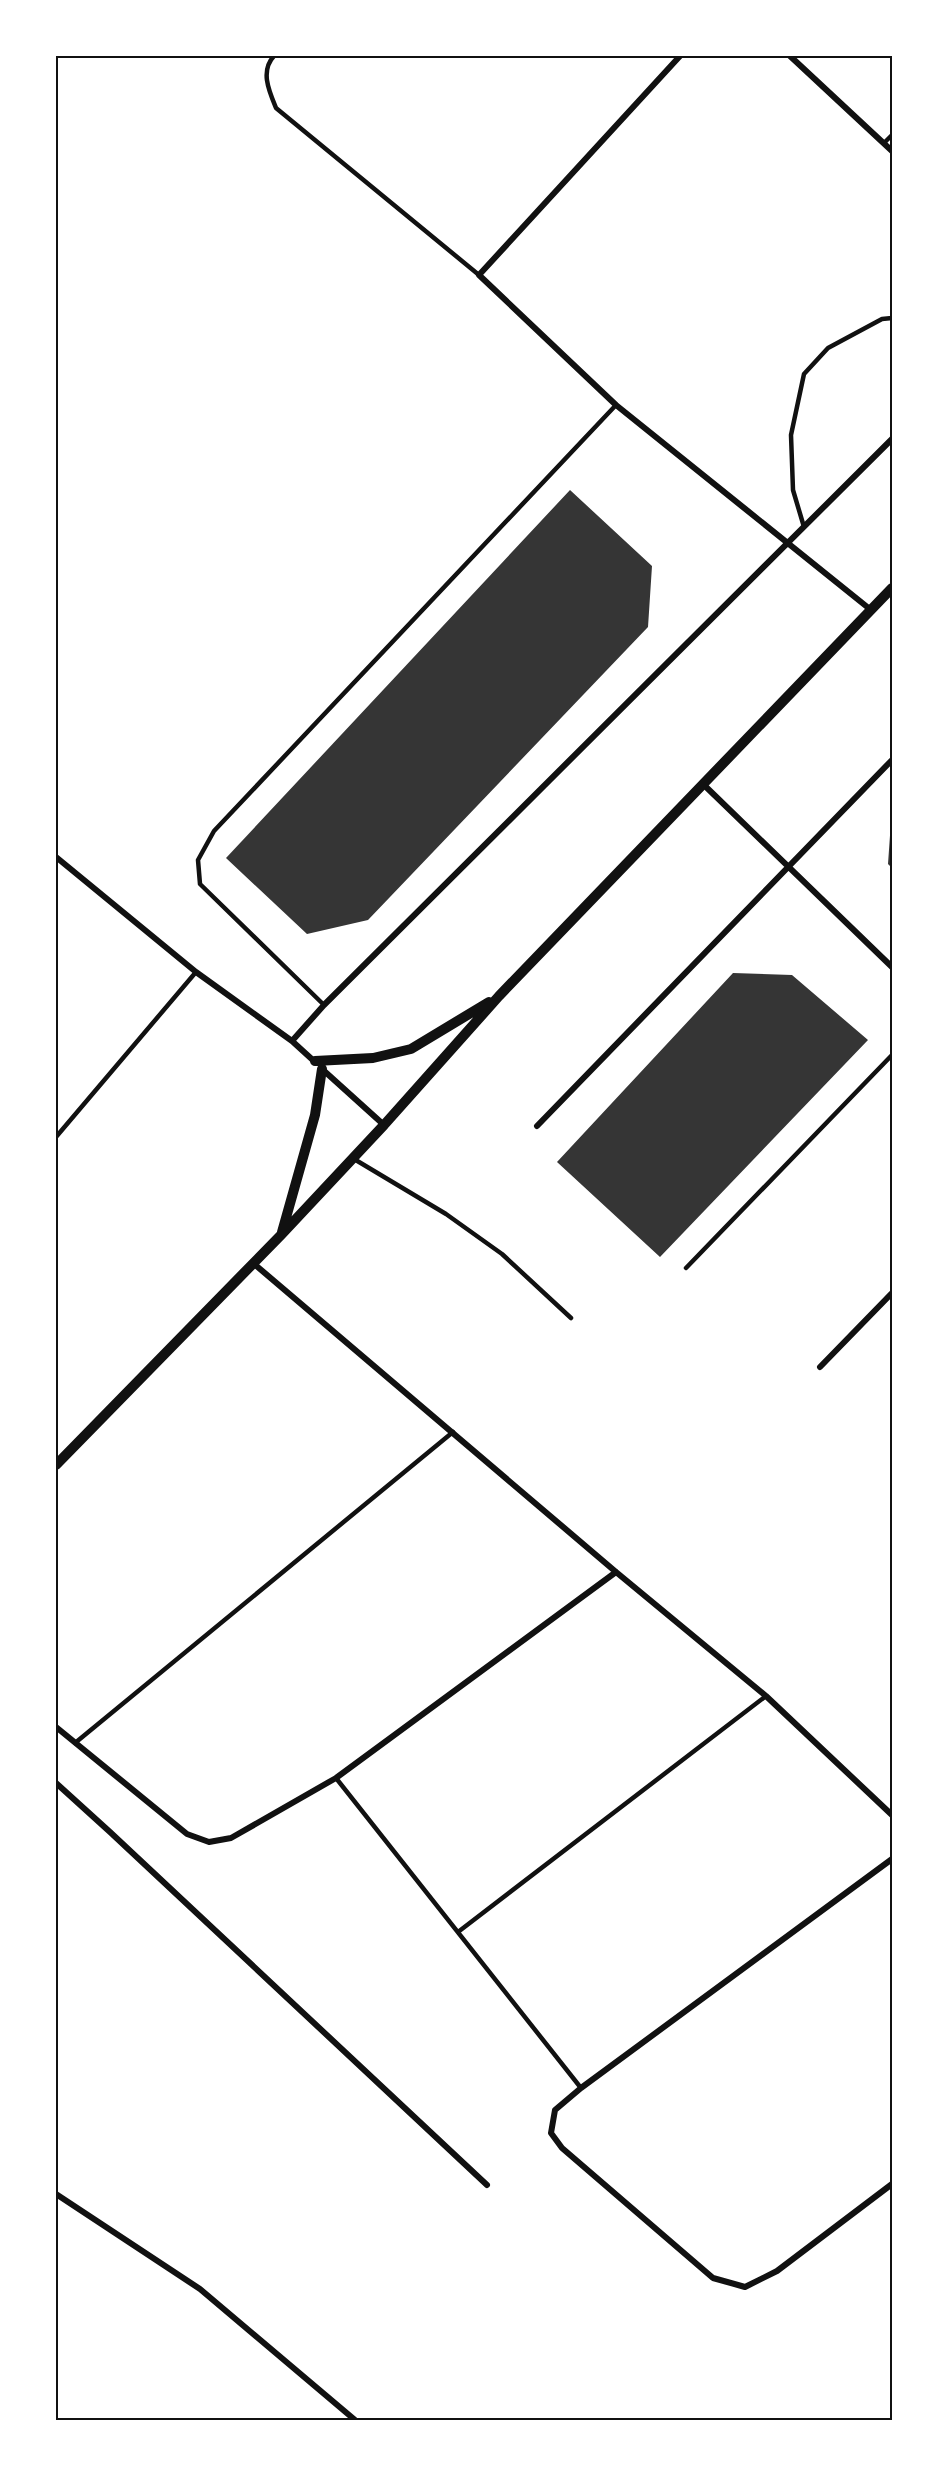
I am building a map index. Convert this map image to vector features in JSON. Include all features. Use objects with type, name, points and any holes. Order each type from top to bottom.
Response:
[{"type":"street","points":[[680,56],[479,274],[616,405],[871,610]]},
{"type":"street","points":[[790,56],[892,151]]},
{"type":"street","points":[[292,1041],[324,1005],[892,439]]},
{"type":"street","points":[[56,1465],[252,1262],[281,1235],[353,1159],[499,996],[892,588]]},
{"type":"street","points":[[537,1126],[892,760]]},
{"type":"street","points":[[704,785],[892,967]]},
{"type":"street","points":[[56,857],[196,972],[292,1041],[384,1125]]},
{"type":"street","points":[[318,1065],[373,1058],[411,1049],[499,996]]},
{"type":"street","points":[[281,1235],[315,1114],[318,1065]]},
{"type":"street","points":[[252,1262],[616,1572],[766,1696],[892,1815]]},
{"type":"street","points":[[820,1367],[892,1293]]},
{"type":"street","points":[[56,1727],[187,1834],[209,1842],[231,1838],[336,1778],[616,1572]]},
{"type":"street","points":[[56,1783],[487,2185]]},
{"type":"street","points":[[892,1859],[581,2088],[555,2110],[551,2133],[562,2148],[713,2278],[745,2287],[777,2271],[892,2184]]},
{"type":"street","points":[[56,2194],[200,2289],[355,2421]]},
{"type":"lane","points":[[274,56],[268,62],[266,84],[276,108],[479,274]]},
{"type":"lane","points":[[884,143],[892,135]]},
{"type":"lane","points":[[804,527],[793,490],[791,435],[804,374],[828,348],[882,319],[892,318]]},
{"type":"lane","points":[[324,1005],[200,884],[198,860],[214,831],[616,405]]},
{"type":"lane","points":[[56,1137],[196,972]]},
{"type":"lane","points":[[686,1268],[892,1056]]},
{"type":"lane","points":[[353,1159],[446,1214],[502,1254],[571,1318]]},
{"type":"lane","points":[[75,1743],[453,1432]]},
{"type":"lane","points":[[458,1932],[766,1696]]},
{"type":"lane","points":[[336,1778],[581,2088]]},
{"type":"building","points":[[570,490],[652,566],[648,627],[368,920],[307,934],[226,858]]},
{"type":"building","points":[[892,821],[892,868],[888,864]]},
{"type":"building","points":[[733,973],[792,975],[868,1040],[660,1257],[557,1162]]}]
